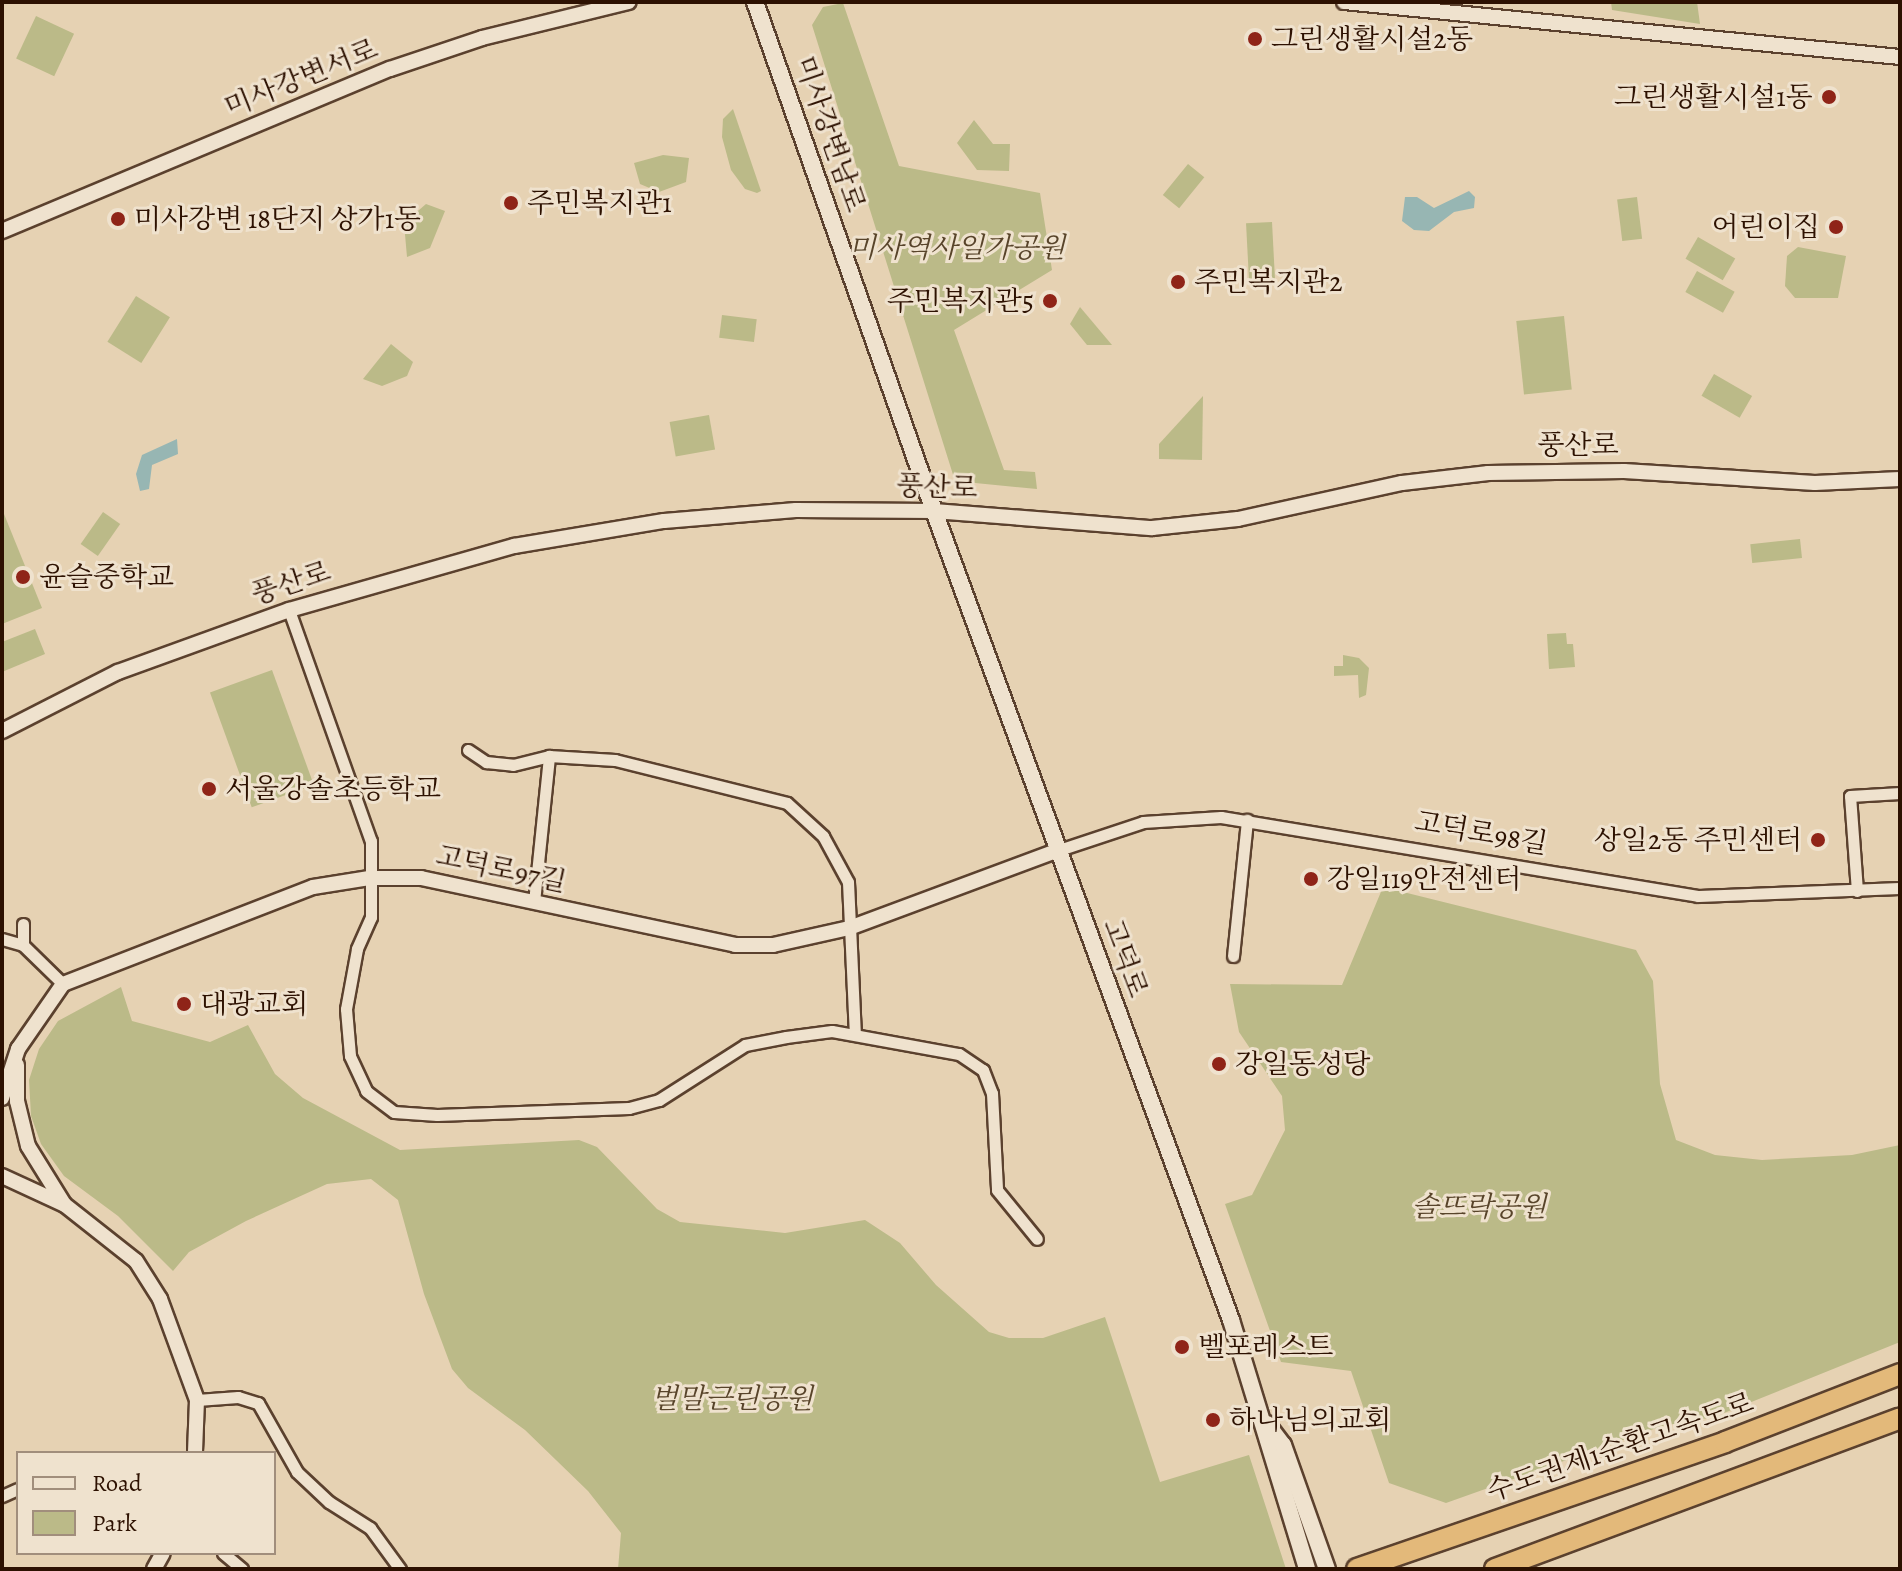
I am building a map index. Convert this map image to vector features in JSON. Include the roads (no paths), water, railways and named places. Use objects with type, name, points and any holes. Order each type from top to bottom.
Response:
[{"type":"highway","name":"수도권제1순환고속도로","points":[[1357,1569],[1725,1442],[1900,1374]]},
{"type":"highway","points":[[1495,1569],[1900,1418]]},
{"type":"main road","name":"미사강변남로","points":[[755,2],[934,511]]},
{"type":"main road","name":"고덕로","points":[[934,511],[1266,1423],[1268,1452],[1305,1566]]},
{"type":"main road","name":"고덕로","points":[[1266,1423],[1283,1445],[1325,1562]]},
{"type":"street","name":"미사강변서로","points":[[2,231],[390,69],[482,38],[629,2]]},
{"type":"street","points":[[1344,2],[1900,57]]},
{"type":"street","name":"풍산로","points":[[2,731],[118,672],[289,610],[456,560],[585,533],[796,510],[934,511],[1152,528],[1238,519],[1402,483],[1488,473],[1624,471],[1815,483],[1900,479]]},
{"type":"street","points":[[289,610],[371,841],[371,917],[357,949],[346,1009],[350,1056],[366,1091],[394,1112],[629,1108],[659,1100],[745,1045],[832,1031],[924,1052],[959,1054],[983,1070],[992,1093],[997,1190],[1037,1239]]},
{"type":"street","points":[[468,750],[486,762],[513,765],[549,756],[615,760],[787,803],[823,836],[848,882],[855,1034]]},
{"type":"street","points":[[534,902],[549,756]]},
{"type":"street","points":[[1857,891],[1850,796],[1900,793]]},
{"type":"street","points":[[1233,956],[1247,820]]},
{"type":"street","name":"고덕로98길","points":[[1059,850],[1143,822],[1247,820],[1698,896],[1900,888]]},
{"type":"street","name":"고덕로97길","points":[[63,984],[313,887],[369,878],[421,878],[735,945],[773,945],[849,928],[1059,850]]},
{"type":"street","points":[[23,924],[23,945]]},
{"type":"street","points":[[2,939],[23,945],[63,984],[18,1049],[2,1065]]},
{"type":"street","points":[[2,1098],[18,1049]]},
{"type":"street","points":[[18,1049],[17,1101],[28,1146],[65,1205]]},
{"type":"street","points":[[2,1176],[65,1205],[136,1261],[160,1299],[197,1400],[195,1451]]},
{"type":"street","points":[[197,1400],[238,1397],[258,1403],[297,1472],[329,1502],[370,1528],[400,1569]]},
{"type":"street","points":[[225,1555],[242,1569]]},
{"type":"water","points":[[1469,191],[1475,197],[1474,208],[1454,212],[1429,231],[1414,230],[1402,221],[1405,197],[1417,197],[1434,208]]},
{"type":"water","points":[[177,439],[178,454],[152,465],[149,489],[140,491],[136,474],[142,455]]},
{"type":"place","name":"그린생활시설2동","points":[[1255,39]]},
{"type":"place","name":"그린생활시설1동","points":[[1829,97]]},
{"type":"place","name":"주민복지관1","points":[[511,203]]},
{"type":"place","name":"미사강변 18단지 상가1동","points":[[118,219]]},
{"type":"place","name":"어린이집","points":[[1836,227]]},
{"type":"place","name":"주민복지관2","points":[[1178,282]]},
{"type":"place","name":"주민복지관5","points":[[1050,301]]},
{"type":"place","name":"윤슬중학교","points":[[23,577]]},
{"type":"place","name":"서울강솔초등학교","points":[[209,789]]},
{"type":"place","name":"상일2동 주민센터","points":[[1818,840]]},
{"type":"place","name":"강일119안전센터","points":[[1311,879]]},
{"type":"place","name":"대광교회","points":[[184,1004]]},
{"type":"place","name":"강일동성당","points":[[1219,1064]]},
{"type":"place","name":"벨포레스트","points":[[1182,1347]]},
{"type":"place","name":"하나님의교회","points":[[1213,1420]]},
{"type":"park label","name":"미사역사일가공원","points":[[957,248]]},
{"type":"park label","name":"솔뜨락공원","points":[[1479,1207]]},
{"type":"park label","name":"벌말근린공원","points":[[732,1399]]}]
